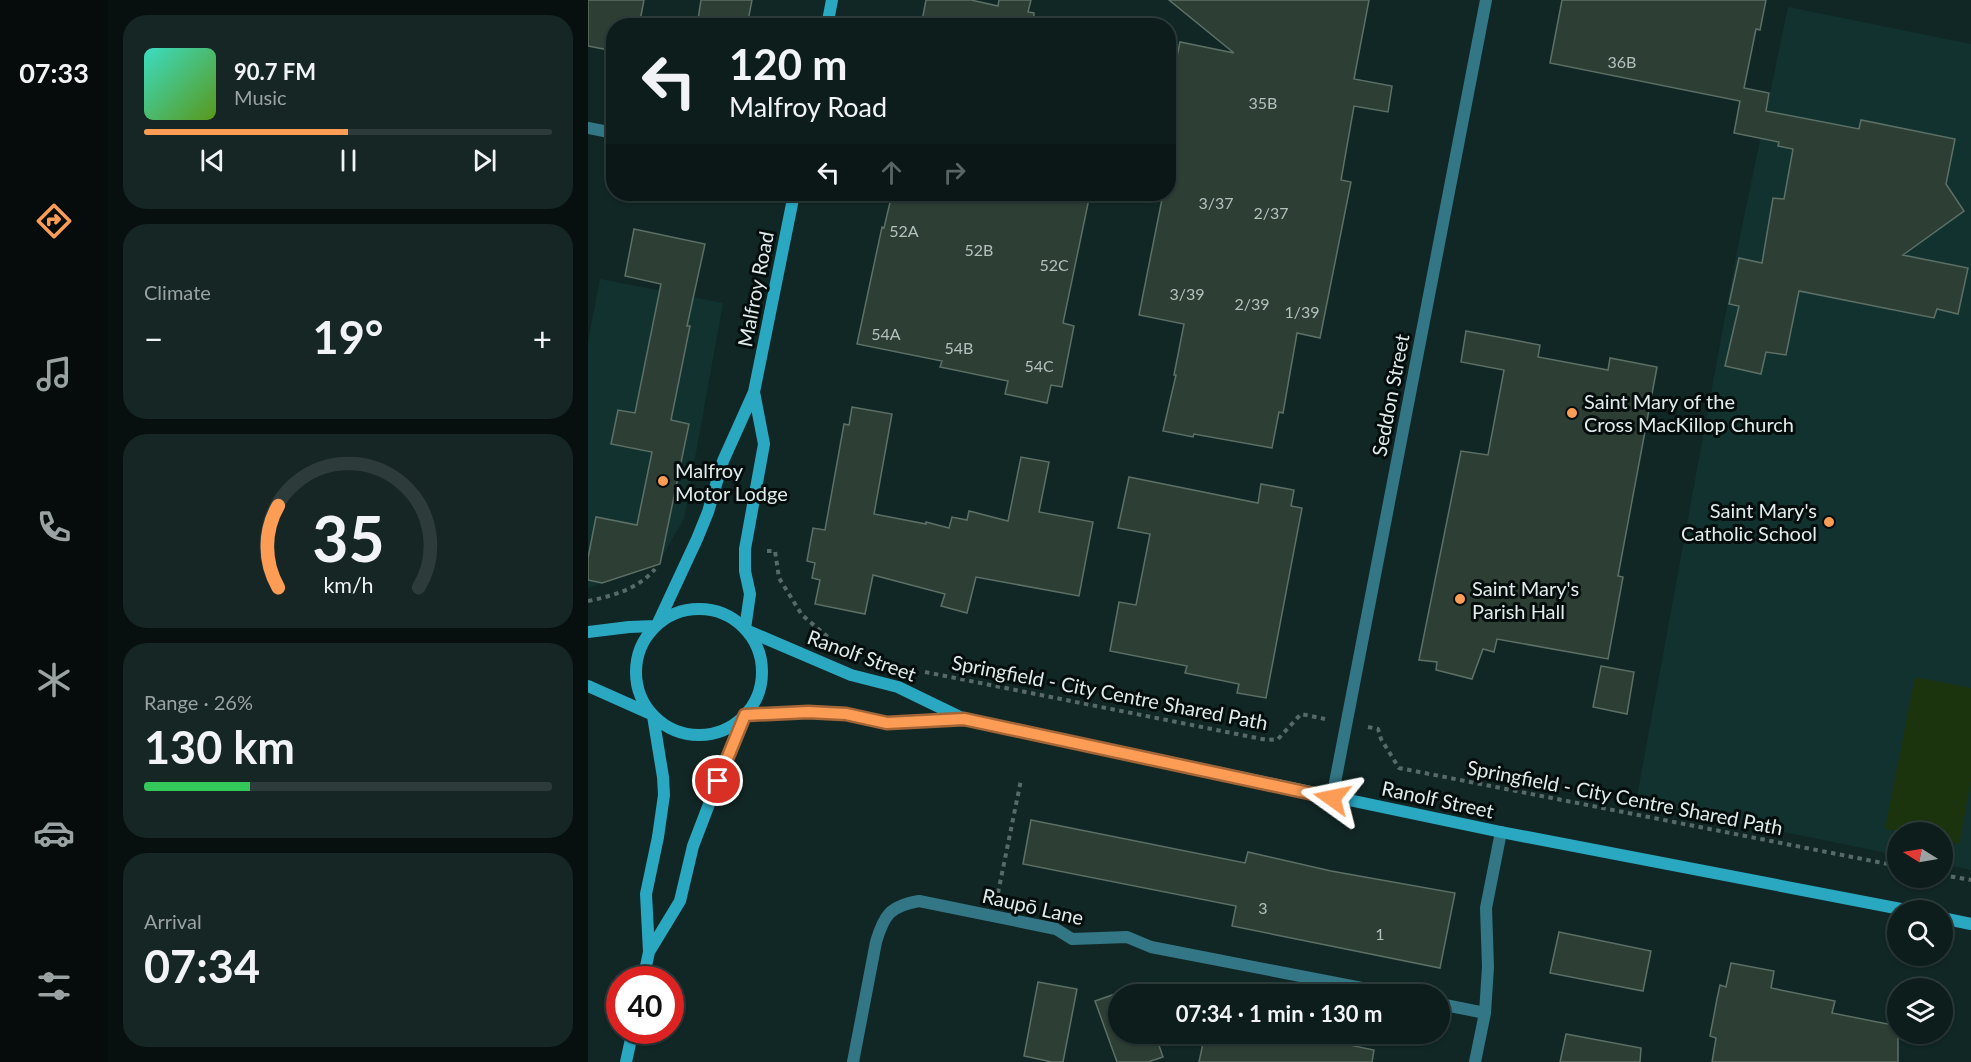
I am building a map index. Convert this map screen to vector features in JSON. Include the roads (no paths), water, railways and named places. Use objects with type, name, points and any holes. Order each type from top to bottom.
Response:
[{"type":"main road","points":[[829,18],[832,0]]},
{"type":"main road","name":"Malfroy Road","points":[[656,626],[698,539],[723,461],[754,392],[793,201]]},
{"type":"main road","name":"Malfroy Road","points":[[746,630],[750,594],[745,571],[745,549],[764,444],[754,392]]},
{"type":"main road","points":[[646,966],[649,952],[646,894],[664,795],[653,716],[643,702],[637,686],[636,670],[645,639],[656,626],[673,614],[692,609],[711,610],[729,617],[746,630],[757,651],[762,673],[760,689],[744,716],[693,846],[680,901],[649,952]]},
{"type":"main road","points":[[588,632],[656,626]]},
{"type":"main road","name":"Ranolf Street","points":[[746,630],[851,675],[898,687],[964,719],[1332,798],[1887,906]]},
{"type":"main road","points":[[588,686],[653,716],[667,727],[682,733],[698,735],[714,733],[730,727],[744,716]]},
{"type":"main road","name":"Ranolf Street","points":[[744,716],[808,712],[846,714],[887,723],[964,719]]},
{"type":"main road","points":[[1953,920],[1971,924]]},
{"type":"main road","points":[[626,1062],[630,1044]]},
{"type":"street","name":"Seddon Street","points":[[1332,798],[1486,0]]},
{"type":"street","points":[[588,128],[606,131]]},
{"type":"street","points":[[1475,1062],[1485,1013],[1488,967],[1486,908],[1501,832]]},
{"type":"street","name":"Raupō Lane","points":[[853,1062],[881,924],[890,911],[903,904],[919,901],[1056,929],[1072,939],[1127,937],[1151,947],[1342,984]]},
{"type":"street","points":[[1450,1006],[1485,1013]]},
{"type":"place","name":"Saint Mary of the Cross MacKillop Church","points":[[1572,413]]},
{"type":"place","name":"Malfroy Motor Lodge","points":[[663,481]]},
{"type":"place","name":"Saint Mary's Catholic School","points":[[1829,522]]},
{"type":"place","name":"Saint Mary's Parish Hall","points":[[1460,599]]}]
